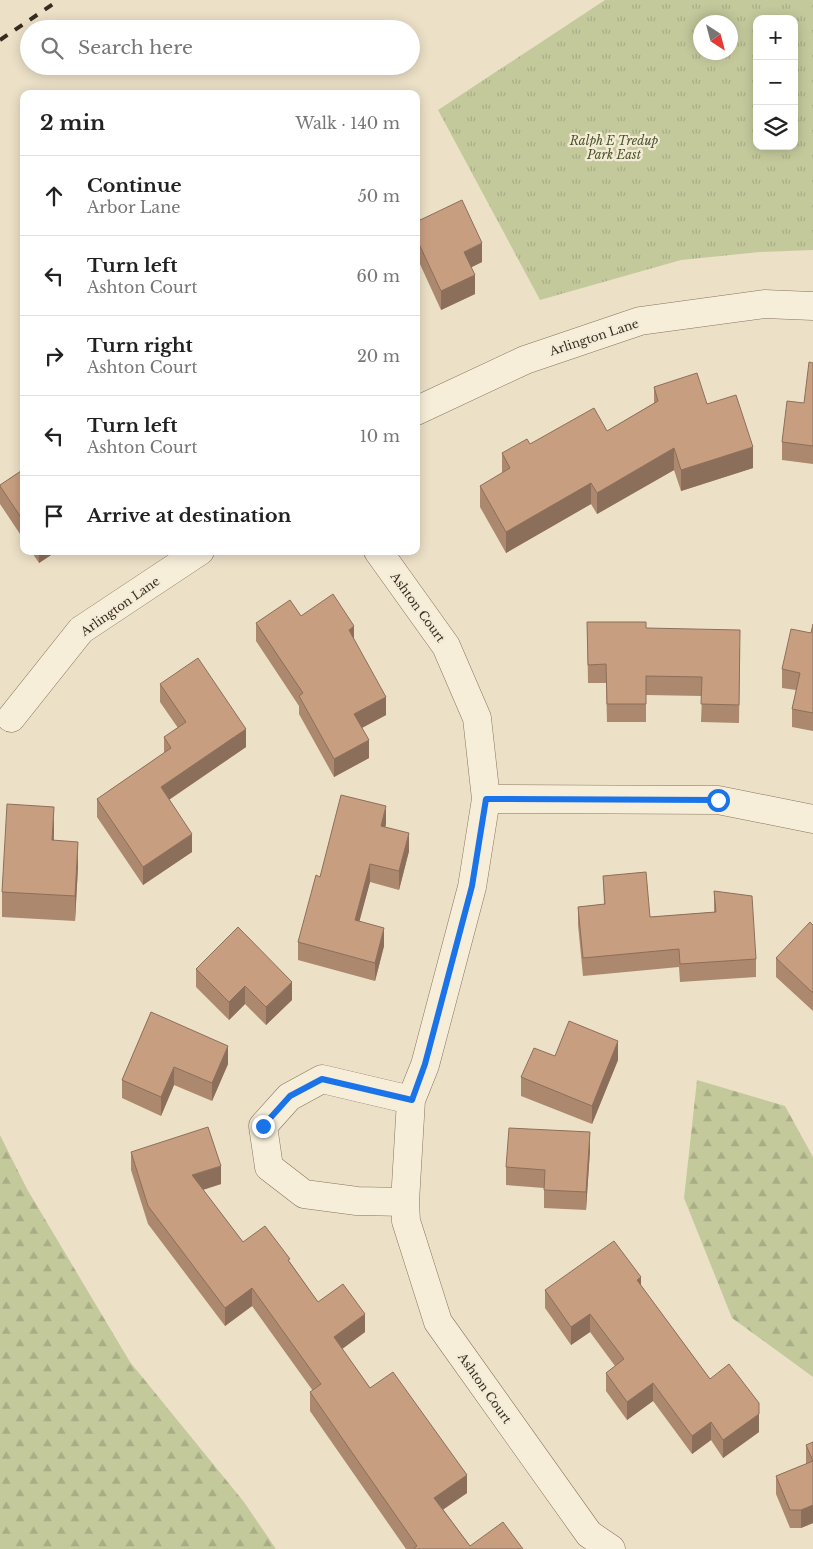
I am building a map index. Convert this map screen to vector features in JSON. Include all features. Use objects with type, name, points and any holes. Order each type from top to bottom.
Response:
[{"type":"street","name":"Arlington Lane","points":[[420,409],[525,360],[640,321],[764,304],[813,306]]},
{"type":"street","name":"Arlington Lane","points":[[11,718],[81,630],[194,555]]},
{"type":"street","name":"Ashton Court","points":[[381,555],[446,646],[477,718],[486,799],[472,886],[425,1064],[412,1100],[405,1202],[406,1221],[438,1322],[589,1534],[611,1549]]},
{"type":"street","points":[[486,799],[718,800],[813,818]]},
{"type":"street","points":[[405,1202],[357,1201],[304,1194],[269,1167],[263,1126],[290,1096],[322,1079],[412,1100]]},
{"type":"green space","name":"Ralph E Tredup Park East","points":[[605,0],[813,0],[813,250],[760,252],[681,260],[540,300],[438,110]]},
{"type":"green space","points":[[697,1080],[785,1106],[813,1157],[813,1377],[732,1318],[684,1198]]},
{"type":"green space","points":[[0,1135],[27,1189],[130,1362],[244,1502],[276,1549],[0,1549]]},
{"type":"building","points":[[462,200],[482,243],[464,252],[475,275],[441,291],[420,246],[420,220]]},
{"type":"building","points":[[809,362],[813,363],[813,446],[782,442],[787,401],[804,403]]},
{"type":"building","points":[[697,373],[707,404],[736,395],[753,447],[681,470],[674,448],[597,493],[591,483],[506,532],[480,486],[510,468],[502,453],[527,439],[530,444],[594,408],[607,431],[658,401],[654,387]]},
{"type":"building","points":[[20,472],[20,516],[0,486]]},
{"type":"building","points":[[333,594],[354,626],[349,630],[386,697],[354,714],[369,740],[334,759],[299,696],[303,693],[256,623],[290,600],[301,616]]},
{"type":"building","points":[[587,622],[646,622],[646,628],[740,630],[739,705],[701,704],[702,677],[646,676],[646,704],[607,704],[606,664],[588,665]]},
{"type":"building","points":[[813,624],[813,713],[792,709],[800,673],[782,669],[791,629],[811,633]]},
{"type":"building","points":[[198,658],[246,729],[161,787],[192,834],[143,867],[97,799],[171,748],[164,737],[186,722],[160,684]]},
{"type":"building","points":[[341,795],[386,806],[381,826],[409,833],[399,871],[370,864],[355,920],[384,928],[375,963],[298,942],[316,875],[320,877]]},
{"type":"building","points":[[7,804],[54,807],[52,840],[78,842],[75,896],[2,892]]},
{"type":"building","points":[[646,872],[650,917],[716,912],[714,891],[752,896],[756,959],[680,964],[679,949],[583,958],[578,907],[605,904],[603,876]]},
{"type":"building","points":[[810,922],[813,925],[813,993],[776,958]]},
{"type":"building","points":[[238,927],[292,982],[266,1007],[245,986],[229,1002],[196,969]]},
{"type":"building","points":[[151,1012],[228,1046],[212,1083],[174,1067],[161,1097],[122,1080]]},
{"type":"building","points":[[569,1021],[618,1041],[592,1106],[521,1077],[534,1048],[555,1056]]},
{"type":"building","points":[[208,1127],[221,1166],[192,1175],[243,1242],[265,1226],[290,1259],[288,1260],[318,1302],[343,1284],[365,1314],[334,1337],[370,1388],[393,1372],[467,1475],[434,1498],[470,1546],[503,1522],[523,1549],[414,1549],[417,1546],[310,1392],[321,1384],[252,1288],[225,1308],[148,1206],[131,1152]]},
{"type":"building","points":[[509,1128],[590,1132],[586,1192],[544,1190],[545,1170],[506,1167]]},
{"type":"building","points":[[614,1241],[641,1277],[637,1280],[710,1379],[729,1364],[759,1403],[759,1414],[723,1440],[711,1422],[692,1436],[653,1383],[627,1402],[606,1373],[624,1359],[590,1314],[571,1327],[545,1290]]},
{"type":"building","points":[[813,1442],[813,1461],[806,1445]]},
{"type":"building","points":[[813,1461],[813,1505],[801,1510],[790,1510],[776,1476]]},
{"type":"railway","points":[[30,20],[59,0]]},
{"type":"railway","points":[[0,40],[20,26]]},
{"type":"route","points":[[263,1126],[290,1096],[322,1079],[412,1100],[425,1064],[472,886],[486,799],[718,800]]}]
